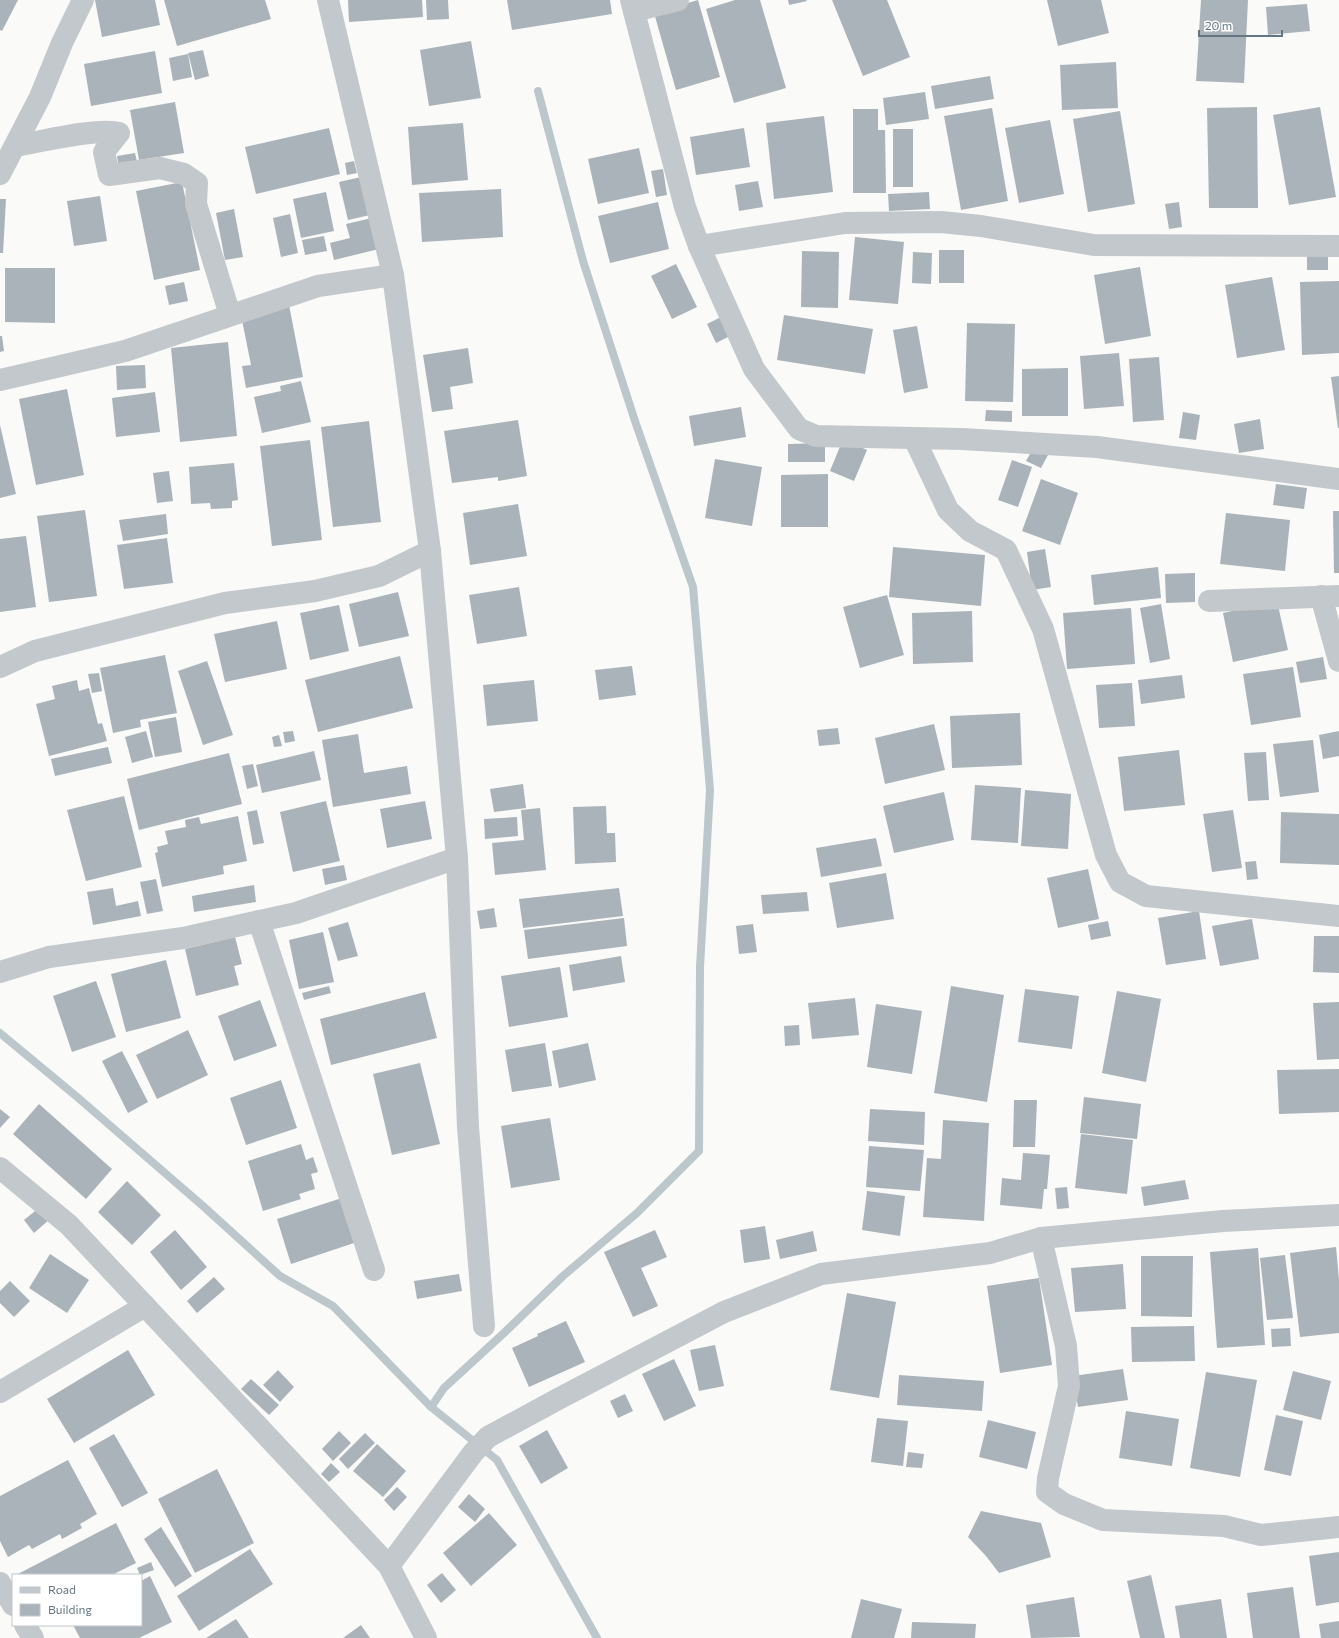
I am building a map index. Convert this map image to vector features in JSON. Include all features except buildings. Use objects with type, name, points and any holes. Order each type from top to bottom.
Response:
[{"type":"street","points":[[0,174],[40,97],[62,43],[83,0]]},
{"type":"street","points":[[328,0],[393,275],[430,551],[458,858],[468,1127],[484,1326]]},
{"type":"street","points":[[678,0],[633,6],[685,207],[699,246],[754,369],[799,429],[816,436],[962,439],[1097,447],[1339,479]]},
{"type":"street","points":[[15,146],[97,132],[112,131],[119,133],[104,152],[109,175],[160,168],[184,174],[197,183],[196,204],[230,315]]},
{"type":"street","points":[[699,246],[844,224],[940,222],[981,226],[1094,245],[1339,246]]},
{"type":"street","points":[[0,380],[125,351],[318,286],[393,275]]},
{"type":"street","points":[[914,438],[948,510],[970,531],[1006,550],[1043,629],[1106,855],[1120,882],[1146,896],[1339,916]]},
{"type":"street","points":[[0,668],[35,651],[225,603],[315,591],[379,576],[430,551]]},
{"type":"street","points":[[1209,601],[1330,596],[1339,661]]},
{"type":"street","points":[[0,972],[48,957],[183,938],[296,913],[458,858]]},
{"type":"street","points":[[259,921],[374,1270]]},
{"type":"street","points":[[0,1168],[69,1225],[389,1566],[426,1638]]},
{"type":"street","points":[[389,1566],[473,1453],[488,1438],[560,1398],[724,1312],[820,1274],[990,1253],[1041,1238],[1223,1221],[1339,1215]]},
{"type":"street","points":[[1041,1238],[1066,1346],[1068,1386],[1048,1478],[1047,1492],[1064,1504],[1104,1520],[1224,1526],[1261,1535],[1339,1527]]},
{"type":"street","points":[[0,1392],[144,1306]]},
{"type":"street","points":[[0,1583],[12,1603]]},
{"type":"street","points":[[26,1626],[33,1638]]},
{"type":"waterway","points":[[431,1407],[444,1388],[563,1276],[637,1213],[699,1151],[700,967],[710,790],[693,587],[636,424],[583,261],[538,91]]},
{"type":"waterway","points":[[0,1033],[76,1096],[203,1206],[280,1276],[333,1306],[431,1407],[497,1460],[597,1638]]}]
